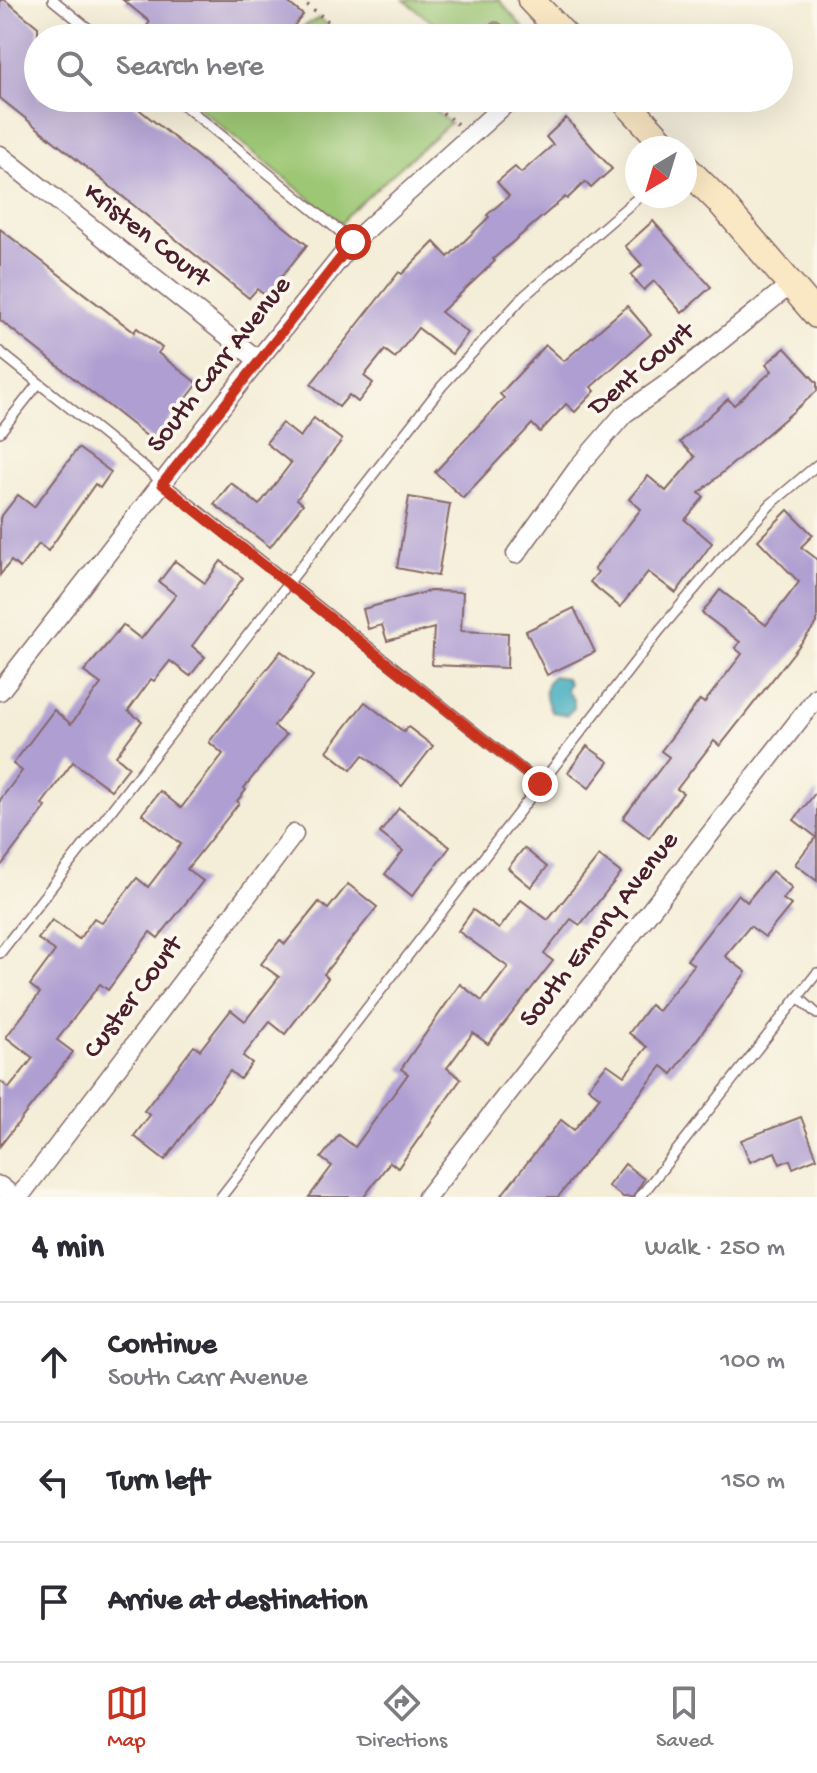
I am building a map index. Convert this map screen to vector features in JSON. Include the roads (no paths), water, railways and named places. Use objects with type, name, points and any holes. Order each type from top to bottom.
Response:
[{"type":"street","points":[[531,0],[554,24]]},
{"type":"street","name":"South Carr Avenue","points":[[0,691],[353,242],[496,112]]},
{"type":"street","points":[[635,112],[657,136]]},
{"type":"street","name":"Kristen Court","points":[[0,155],[258,360]]},
{"type":"street","points":[[697,180],[817,315]]},
{"type":"street","name":"Dent Court","points":[[516,554],[580,465],[624,414],[668,383],[791,284]]},
{"type":"street","name":"South Emory Avenue","points":[[427,1197],[817,697]]},
{"type":"street","name":"Custer Court","points":[[16,1197],[294,834]]},
{"type":"street","points":[[0,1186],[16,1197]]},
{"type":"lane","points":[[53,0],[83,24]]},
{"type":"lane","points":[[192,112],[353,242]]},
{"type":"lane","points":[[0,953],[442,386],[524,296],[626,208]]},
{"type":"lane","points":[[0,352],[540,784]]},
{"type":"lane","points":[[0,432],[38,384]]},
{"type":"lane","points":[[221,1197],[659,631],[771,504],[817,465]]},
{"type":"lane","points":[[640,1197],[817,973]]},
{"type":"lane","points":[[798,997],[817,1014]]},
{"type":"water","points":[[553,676],[566,678],[569,683],[566,689],[574,701],[574,708],[567,715],[552,712],[548,703],[546,689]]}]
